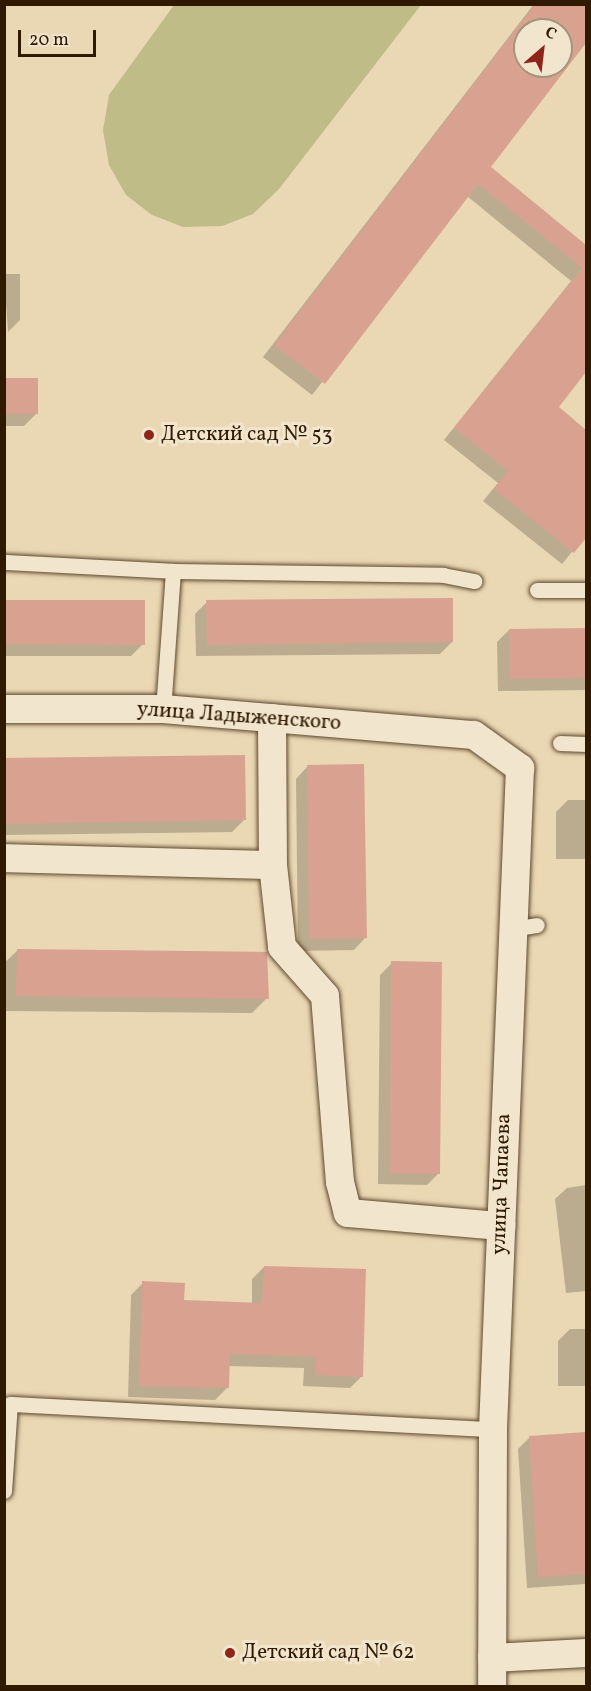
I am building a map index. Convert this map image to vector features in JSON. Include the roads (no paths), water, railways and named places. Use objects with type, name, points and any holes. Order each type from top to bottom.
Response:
[{"type":"street","name":"улица Ладыженского","points":[[4,709],[163,709],[474,735]]},
{"type":"street","points":[[272,718],[273,864],[282,947],[325,996],[340,1182],[348,1213],[501,1226]]},
{"type":"street","name":"улица Чапаева","points":[[474,735],[520,768],[524,927],[501,1226],[493,1429],[492,1686]]},
{"type":"street","points":[[4,858],[273,864]]},
{"type":"street","points":[[492,1658],[586,1653]]},
{"type":"lane","points":[[4,562],[173,571],[443,575],[474,581]]},
{"type":"lane","points":[[163,709],[173,571]]},
{"type":"lane","points":[[537,590],[586,590]]},
{"type":"lane","points":[[560,743],[586,744]]},
{"type":"lane","points":[[4,1491],[10,1404],[493,1429]]},
{"type":"place","name":"Детский сад № 53","points":[[149,435]]},
{"type":"place","name":"Детский сад № 62","points":[[230,1653]]}]
